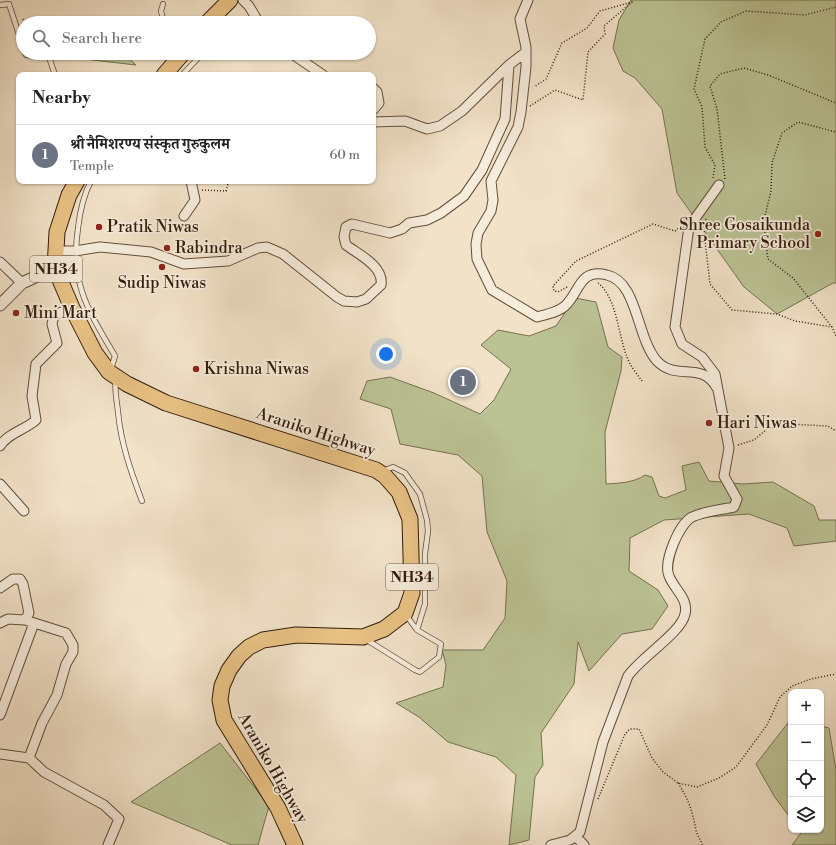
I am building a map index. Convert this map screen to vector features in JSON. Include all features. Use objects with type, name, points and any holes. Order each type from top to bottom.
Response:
[{"type":"highway","points":[[214,16],[230,0]]},
{"type":"highway","points":[[166,72],[176,60]]},
{"type":"highway","name":"Araniko Highway","points":[[75,184],[69,195],[57,232],[55,268],[72,308],[95,353],[113,375],[166,403],[354,462],[381,473],[399,492],[410,519],[412,593],[405,613],[384,629],[363,637],[296,635],[263,640],[249,647],[239,656],[229,670],[222,686],[220,700],[224,720],[278,808],[295,845]]},
{"type":"street","points":[[528,0],[520,19],[526,52],[524,94],[518,127],[491,181],[493,200],[491,211],[478,232],[476,244],[477,259],[492,290],[537,317],[555,312],[566,305],[583,279],[589,275],[602,273],[612,276],[627,288],[648,350],[656,360],[664,367],[674,371],[705,374],[711,379],[719,391]]},
{"type":"street","points":[[248,2],[255,16]]},
{"type":"street","points":[[376,122],[406,121],[427,129],[440,126],[462,111],[509,64],[526,52]]},
{"type":"street","points":[[301,60],[319,72]]},
{"type":"street","points":[[56,251],[75,251],[100,247],[151,252],[184,264],[228,261],[258,248],[267,247],[283,254],[337,297],[344,301],[357,302],[371,296],[381,285],[379,273],[374,265],[346,244],[344,237],[346,227],[352,224],[390,233],[395,232],[409,223],[427,220],[441,213],[464,196],[482,170],[505,119],[509,64]]},
{"type":"street","points":[[376,91],[379,103],[376,106]]},
{"type":"street","points":[[551,845],[576,837],[580,832],[602,742],[628,676],[634,667],[679,626],[686,613],[683,597],[672,584],[668,574],[668,560],[672,547],[687,520],[707,512],[734,507],[736,504],[737,499],[724,476],[729,448],[715,374],[702,357],[682,344],[675,327],[689,227],[716,182]]},
{"type":"street","points":[[184,216],[195,200],[191,184]]},
{"type":"street","points":[[0,262],[22,282]]},
{"type":"street","points":[[0,305],[22,282],[55,268]]},
{"type":"street","points":[[0,446],[4,438],[29,427],[36,420],[32,396],[36,364],[57,343],[52,324],[54,315],[72,308]]},
{"type":"street","points":[[0,484],[24,511]]},
{"type":"street","points":[[0,588],[13,579],[20,579],[23,584],[29,613],[25,620]]},
{"type":"street","points":[[0,624],[8,619],[25,620],[66,632],[73,645],[73,652],[66,664],[57,695],[42,723],[30,758]]},
{"type":"street","points":[[0,715],[34,623]]},
{"type":"street","points":[[0,754],[30,758],[44,772],[104,805],[116,814],[119,819],[108,845]]},
{"type":"street","points":[[576,837],[584,845]]},
{"type":"lane","points":[[0,5],[9,4],[16,26]]},
{"type":"lane","points":[[162,16],[161,11],[163,4]]},
{"type":"lane","points":[[50,60],[54,72]]},
{"type":"lane","points":[[185,72],[196,60]]},
{"type":"lane","points":[[90,184],[81,206],[75,251],[80,288],[90,313],[115,356],[113,375],[118,426],[126,455],[142,501]]},
{"type":"lane","points":[[381,473],[393,467],[405,474],[420,494],[427,520],[428,531],[425,554],[425,604],[417,630]]},
{"type":"lane","points":[[363,637],[420,672],[440,657],[441,644],[417,630],[405,613]]},
{"type":"path","points":[[521,112],[555,90],[583,100],[588,52],[605,34],[604,26],[632,2],[600,11],[587,28],[562,43],[546,79],[524,94]]},
{"type":"path","points":[[836,7],[805,14],[746,11],[721,22],[705,39],[694,89],[702,107],[705,147],[715,165],[716,182],[726,183],[717,108],[710,86],[720,74],[744,68],[768,75],[836,103]]},
{"type":"path","points":[[836,132],[798,122],[782,133],[772,163],[771,191],[765,216],[765,238],[768,260],[793,278],[832,327],[836,336]]},
{"type":"path","points":[[195,200],[202,190],[226,191],[228,184]]},
{"type":"path","points":[[706,217],[704,232],[710,284],[732,310],[777,314],[795,321],[832,327]]},
{"type":"path","points":[[642,382],[627,359],[612,304],[605,289],[597,282],[583,279],[558,292],[554,291],[553,286],[576,260],[653,224],[675,231],[682,226]]},
{"type":"path","points":[[729,448],[754,440],[767,430],[787,424],[828,426],[836,431]]},
{"type":"path","points":[[678,783],[697,787],[719,778],[736,766],[767,724],[780,697],[784,693],[792,686],[811,679],[836,674]]},
{"type":"path","points":[[586,812],[596,804],[626,734],[630,729],[639,729],[652,758],[663,772],[678,783],[688,797],[696,832],[701,839],[702,845]]},
{"type":"green space","points":[[631,0],[836,0],[836,283],[833,283],[777,314],[744,287],[677,193],[662,109],[635,78],[623,71],[613,48],[619,20]]},
{"type":"green space","points":[[92,60],[131,60],[136,65]]},
{"type":"green space","points":[[575,298],[596,302],[608,347],[622,357],[621,371],[605,432],[606,484],[631,481],[645,475],[652,477],[659,496],[665,498],[686,490],[682,466],[699,462],[709,481],[743,484],[773,482],[814,506],[819,520],[836,520],[836,541],[794,546],[787,528],[749,514],[664,520],[630,538],[629,571],[658,590],[668,606],[652,629],[622,634],[589,671],[578,642],[574,684],[541,733],[543,765],[535,777],[529,840],[509,845],[516,775],[496,757],[448,742],[419,717],[396,703],[443,687],[446,665],[442,650],[483,650],[505,618],[507,581],[487,532],[482,476],[458,455],[400,444],[391,409],[360,399],[367,381],[390,377],[434,393],[480,414],[494,400],[511,369],[481,345],[498,330],[529,336],[556,326]]},
{"type":"green space","points":[[788,723],[788,815],[774,796],[756,764]]},
{"type":"green space","points":[[824,727],[829,728],[836,770],[836,845],[792,845],[801,833],[824,833]]},
{"type":"green space","points":[[220,743],[269,806],[258,845],[232,845],[131,802]]},
{"type":"place","name":"Pratik Niwas","points":[[99,227]]},
{"type":"place","name":"Shree Gosaikunda Primary School","points":[[818,234]]},
{"type":"place","name":"Rabindra","points":[[167,248]]},
{"type":"place","name":"Sudip Niwas","points":[[162,267]]},
{"type":"place","name":"Mini Mart","points":[[16,313]]},
{"type":"place","name":"Krishna Niwas","points":[[196,369]]},
{"type":"place","name":"श्री नैमिशरण्य संस्कृत गुरुकुलम","points":[[463,382]]},
{"type":"place","name":"Hari Niwas","points":[[709,423]]}]
